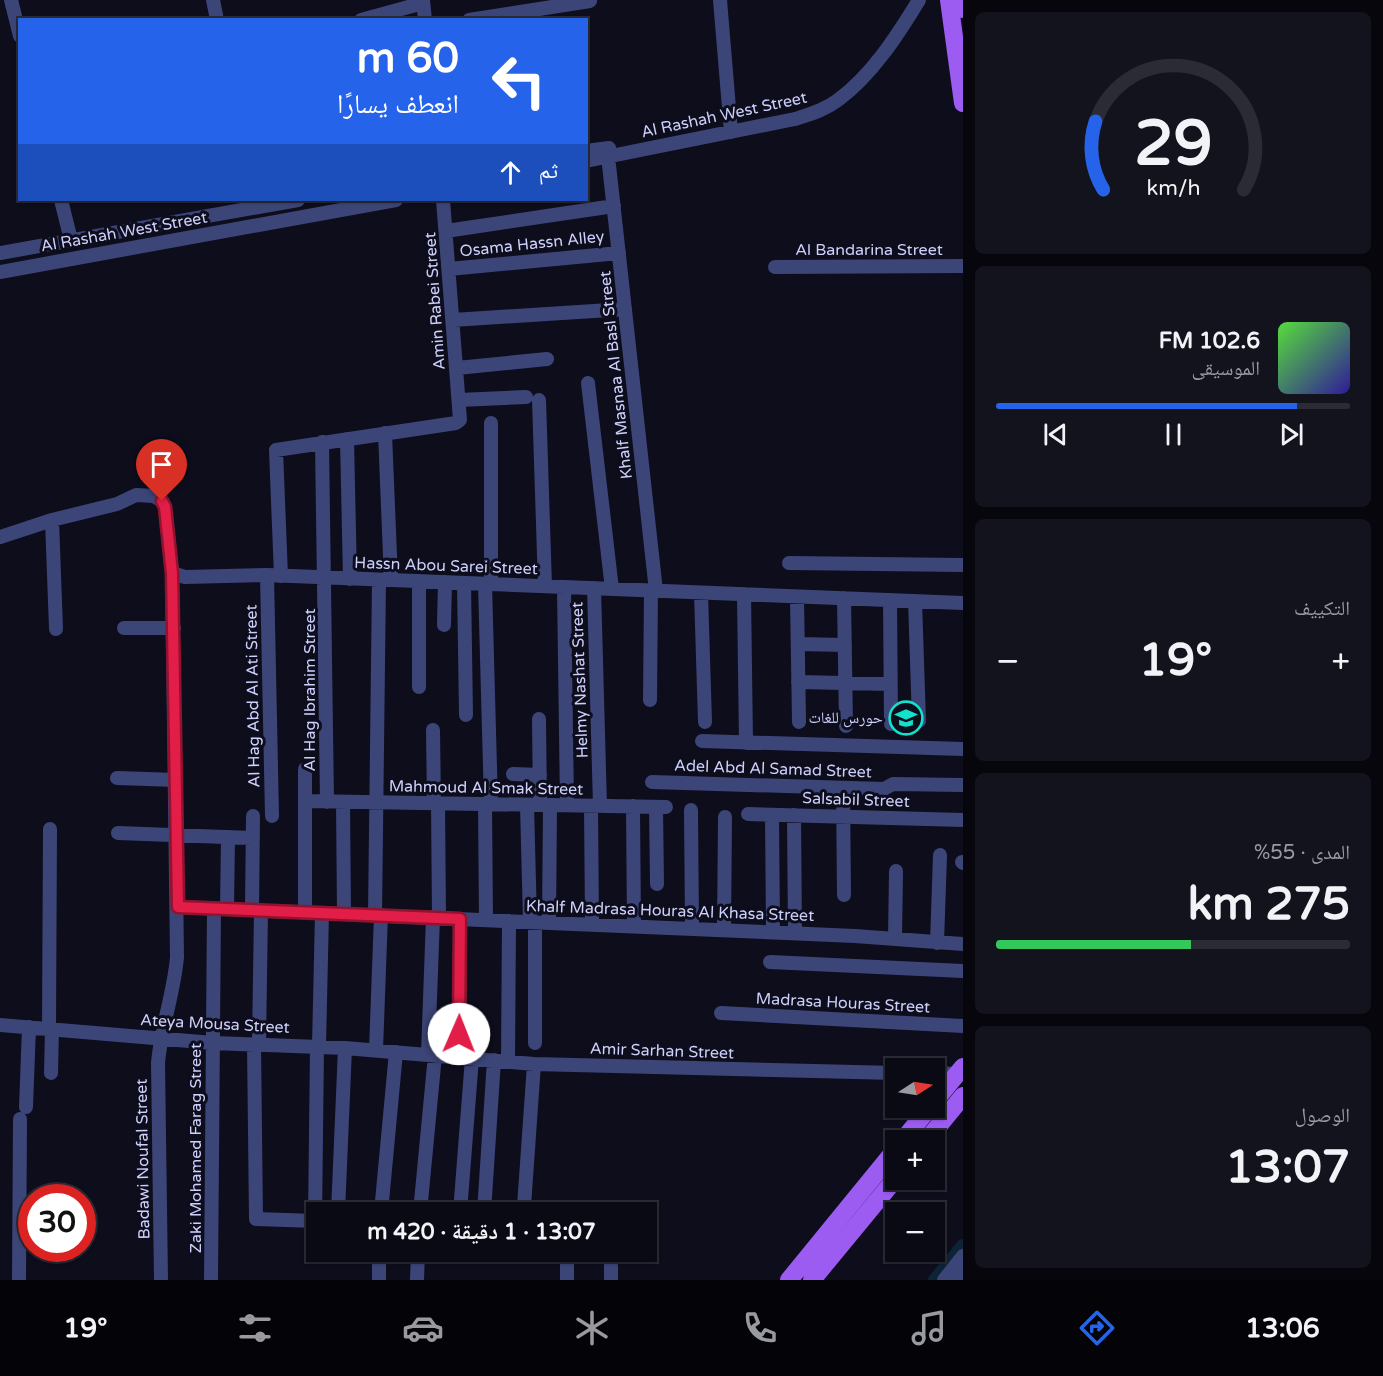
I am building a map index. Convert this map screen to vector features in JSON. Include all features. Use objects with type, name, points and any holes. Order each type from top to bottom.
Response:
[{"type":"main road","points":[[949,0],[963,103]]},
{"type":"main road","points":[[962,0],[963,9]]},
{"type":"main road","points":[[945,1088],[960,1070]]},
{"type":"main road","points":[[935,1130],[963,1096]]},
{"type":"main road","points":[[911,1130],[921,1118]]},
{"type":"main road","points":[[789,1280],[885,1162]]},
{"type":"main road","points":[[812,1280],[886,1190]]},
{"type":"street","points":[[11,0],[18,28]]},
{"type":"street","points":[[213,0],[217,18]]},
{"type":"street","points":[[720,0],[731,132]]},
{"type":"street","name":"Al Rashah West Street","points":[[588,161],[795,119],[818,112],[838,100],[869,70],[896,38],[919,0]]},
{"type":"street","points":[[482,18],[590,1]]},
{"type":"street","points":[[369,18],[423,2],[425,18]]},
{"type":"street","name":"Al Rashah West Street","points":[[588,151],[610,147],[628,152]]},
{"type":"street","name":"Khalf Masnaa Al Basl Street","points":[[608,156],[654,591],[650,700]]},
{"type":"street","points":[[61,201],[70,240]]},
{"type":"street","name":"Al Rashah West Street","points":[[0,253],[260,203],[285,201]]},
{"type":"street","name":"Al Rashah West Street","points":[[0,272],[390,201]]},
{"type":"street","name":"Amin Rabei Street","points":[[443,201],[459,400]]},
{"type":"street","points":[[260,203],[267,223]]},
{"type":"street","points":[[446,231],[614,206]]},
{"type":"street","points":[[97,236],[101,253]]},
{"type":"street","name":"Osama Hassn Alley","points":[[449,269],[619,253]]},
{"type":"street","name":"Al Bandarina Street","points":[[775,267],[963,266]]},
{"type":"street","points":[[453,320],[625,309]]},
{"type":"street","points":[[456,368],[547,359]]},
{"type":"street","points":[[588,383],[612,589]]},
{"type":"street","points":[[322,442],[459,422],[459,400],[532,398],[545,586]]},
{"type":"street","points":[[486,920],[491,423]]},
{"type":"street","points":[[376,1050],[378,915],[376,802],[385,580],[386,433]]},
{"type":"street","points":[[347,439],[350,579]]},
{"type":"street","name":"Al Hag Abd Al Ati Street","points":[[272,816],[275,452],[280,448],[322,442]]},
{"type":"street","name":"Al Hag Ibrahim Street","points":[[322,442],[327,802]]},
{"type":"street","points":[[0,537],[52,520],[117,504],[136,495],[154,496],[162,501],[165,507],[172,573]]},
{"type":"street","points":[[52,520],[56,629]]},
{"type":"street","points":[[789,563],[963,565]]},
{"type":"street","name":"Hassn Abou Sarei Street","points":[[172,573],[185,577],[274,575],[963,603]]},
{"type":"street","name":"Badawi Noufal Street","points":[[161,1280],[158,1063],[161,1038],[176,972],[178,907],[172,573]]},
{"type":"street","points":[[419,581],[419,687]]},
{"type":"street","points":[[444,625],[445,582]]},
{"type":"street","points":[[464,583],[466,715]]},
{"type":"street","points":[[564,587],[567,805]]},
{"type":"street","name":"Helmy Nashat Street","points":[[592,924],[596,806],[594,588]]},
{"type":"street","points":[[701,593],[705,722]]},
{"type":"street","points":[[744,594],[746,743]]},
{"type":"street","points":[[797,597],[799,722]]},
{"type":"street","points":[[844,598],[846,726]]},
{"type":"street","points":[[890,600],[891,724]]},
{"type":"street","points":[[915,601],[919,721]]},
{"type":"street","points":[[124,628],[174,628]]},
{"type":"street","points":[[798,644],[845,645]]},
{"type":"street","points":[[798,682],[890,684]]},
{"type":"street","points":[[536,1043],[539,719]]},
{"type":"street","points":[[421,1202],[431,1054],[436,917],[436,803],[433,730]]},
{"type":"street","points":[[702,741],[963,749]]},
{"type":"street","points":[[305,769],[305,912]]},
{"type":"street","points":[[513,774],[540,775]]},
{"type":"street","points":[[117,778],[176,780]]},
{"type":"street","name":"Adel Abd Al Samad Street","points":[[652,782],[884,789],[893,784],[963,785]]},
{"type":"street","points":[[843,788],[844,895]]},
{"type":"street","name":"Mahmoud Al Smak Street","points":[[305,801],[661,807],[657,885]]},
{"type":"street","points":[[343,802],[344,914]]},
{"type":"street","points":[[538,922],[539,805]]},
{"type":"street","points":[[633,806],[634,926]]},
{"type":"street","points":[[691,810],[692,928]]},
{"type":"street","name":"Salsabil Street","points":[[748,814],[963,820]]},
{"type":"street","points":[[772,815],[773,932]]},
{"type":"street","points":[[794,815],[795,933]]},
{"type":"street","points":[[253,816],[257,1044],[256,1219],[306,1221]]},
{"type":"street","points":[[724,930],[725,817]]},
{"type":"street","points":[[50,829],[51,1073]]},
{"type":"street","points":[[118,833],[252,838]]},
{"type":"street","name":"Zaki Mohamed Farag Street","points":[[211,1280],[213,1043],[228,837]]},
{"type":"street","points":[[937,943],[940,855]]},
{"type":"street","points":[[895,939],[896,871]]},
{"type":"street","name":"Khalf Madrasa Houras Al Khasa Street","points":[[178,907],[692,928],[963,945]]},
{"type":"street","points":[[316,1202],[322,913]]},
{"type":"street","points":[[459,1202],[466,1058],[460,919]]},
{"type":"street","points":[[485,1202],[501,1061],[509,921]]},
{"type":"street","points":[[770,962],[963,971]]},
{"type":"street","name":"Madrasa Houras Street","points":[[722,1013],[963,1026]]},
{"type":"street","name":"Ateya Mousa Street","points":[[0,1025],[213,1043],[318,1046],[431,1054]]},
{"type":"street","points":[[19,1280],[23,1113],[29,1028]]},
{"type":"street","points":[[338,1202],[345,1048]]},
{"type":"street","points":[[382,1202],[396,1052]]},
{"type":"street","name":"Amir Sarhan Street","points":[[431,1054],[534,1064],[885,1072]]},
{"type":"street","points":[[524,1202],[534,1064]]},
{"type":"street","points":[[945,1072],[960,1070]]},
{"type":"street","points":[[944,1280],[959,1261]]},
{"type":"street","points":[[959,1261],[961,1280]]},
{"type":"street","points":[[379,1262],[379,1280]]},
{"type":"street","points":[[417,1280],[418,1262]]},
{"type":"street","points":[[567,1262],[567,1280]]},
{"type":"street","points":[[611,1265],[611,1280]]},
{"type":"waterway","points":[[935,1280],[963,1246]]},
{"type":"place","name":"حورس للغات","points":[[906,718]]},
{"type":"route","points":[[162,501],[165,507],[172,573],[178,907],[460,919],[459,1034]]}]
